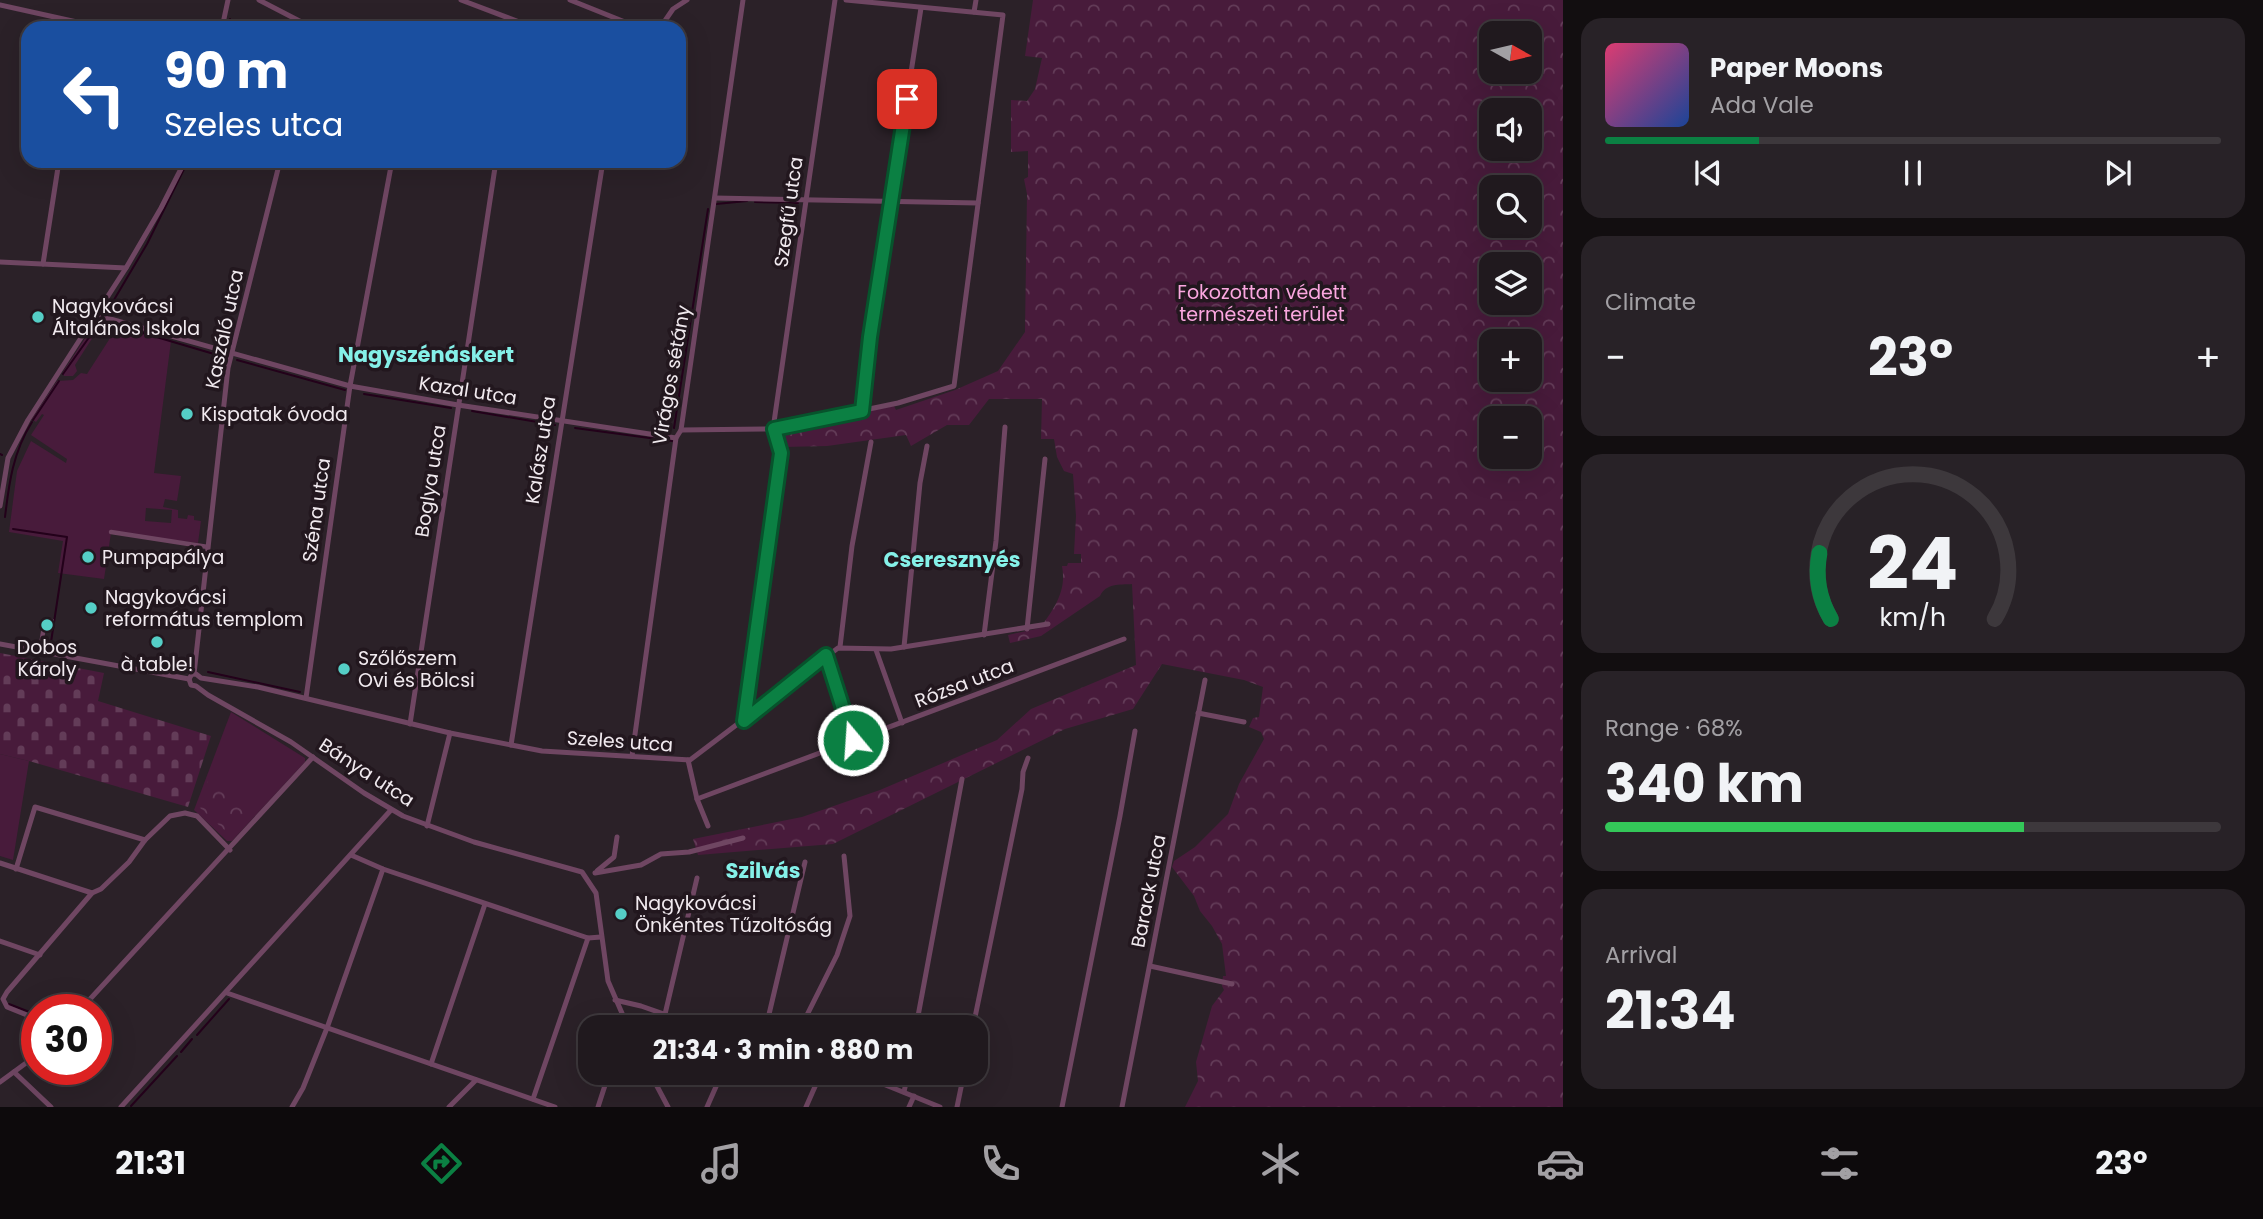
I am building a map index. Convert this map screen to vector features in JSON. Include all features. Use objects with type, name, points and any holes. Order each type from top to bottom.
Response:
[{"type":"street","points":[[224,21],[228,0]]},
{"type":"street","points":[[259,0],[300,21]]},
{"type":"street","points":[[460,0],[517,21]]},
{"type":"street","points":[[570,0],[622,21]]},
{"type":"street","points":[[665,21],[673,9],[687,0]]},
{"type":"street","name":"Virágos sétány","points":[[632,756],[676,438],[681,430],[743,0]]},
{"type":"street","name":"Szegfű utca","points":[[744,721],[781,453],[774,429],[835,0]]},
{"type":"street","points":[[681,430],[774,429],[862,411],[954,386],[1003,15],[846,0]]},
{"type":"street","points":[[974,12],[976,0]]},
{"type":"street","points":[[0,5],[63,21]]},
{"type":"street","points":[[862,411],[870,337],[920,8]]},
{"type":"street","points":[[43,264],[58,168]]},
{"type":"street","points":[[0,506],[8,458],[29,420],[126,268],[181,168]]},
{"type":"street","name":"Kaszáló utca","points":[[194,674],[230,354],[278,168]]},
{"type":"street","name":"Széna utca","points":[[306,698],[350,386],[391,168]]},
{"type":"street","name":"Boglya utca","points":[[410,724],[495,168]]},
{"type":"street","name":"Kalász utca","points":[[511,744],[602,168]]},
{"type":"street","points":[[715,198],[978,204]]},
{"type":"street","points":[[0,262],[126,268]]},
{"type":"street","name":"Kazal utca","points":[[96,315],[350,386],[676,438]]},
{"type":"street","points":[[984,635],[996,541],[1005,427]]},
{"type":"street","points":[[871,442],[852,546],[840,647],[876,650],[904,647],[1048,624]]},
{"type":"street","points":[[904,647],[920,483],[927,446]]},
{"type":"street","points":[[1027,629],[1045,458]]},
{"type":"street","points":[[111,532],[208,547]]},
{"type":"street","points":[[40,651],[45,620],[52,621]]},
{"type":"street","name":"Rózsa utca","points":[[697,799],[1124,639]]},
{"type":"street","points":[[0,644],[188,680],[191,685],[197,686],[201,678]]},
{"type":"street","name":"Szeles utca","points":[[194,674],[201,678],[214,678],[450,733],[547,752],[688,760],[697,757],[826,655],[840,647]]},
{"type":"street","points":[[876,650],[902,723]]},
{"type":"street","points":[[826,655],[853,740]]},
{"type":"street","points":[[188,680],[194,674]]},
{"type":"street","name":"Barack utca","points":[[1122,1107],[1205,680]]},
{"type":"street","name":"Bánya utca","points":[[197,686],[208,695],[275,732],[391,810],[474,842],[584,874]]},
{"type":"street","points":[[1198,713],[1244,722]]},
{"type":"street","points":[[1062,1107],[1135,731]]},
{"type":"street","points":[[427,826],[450,733]]},
{"type":"street","points":[[95,994],[313,757]]},
{"type":"street","points":[[975,1015],[1028,758]]},
{"type":"street","points":[[688,760],[697,799],[708,827]]},
{"type":"street","points":[[918,1015],[962,779]]},
{"type":"street","points":[[16,869],[35,807],[145,839]]},
{"type":"street","points":[[121,1107],[391,810]]},
{"type":"street","points":[[21,1013],[7,1007],[3,999],[92,893],[101,889],[129,862],[145,839],[170,816],[185,813],[197,816],[230,850]]},
{"type":"street","points":[[594,873],[614,857],[617,837]]},
{"type":"street","points":[[622,1015],[608,981],[598,901],[584,874],[641,865],[661,854],[689,852],[743,838]]},
{"type":"street","points":[[351,855],[383,869],[589,938],[601,936]]},
{"type":"street","points":[[807,1015],[837,955],[850,916],[844,856]]},
{"type":"street","points":[[769,1015],[804,862]]},
{"type":"street","points":[[0,863],[92,893]]},
{"type":"street","points":[[292,1107],[303,1088],[327,1028],[383,869]]},
{"type":"street","points":[[664,1013],[697,878]]},
{"type":"street","points":[[431,1064],[485,904]]},
{"type":"street","points":[[533,1099],[589,938]]},
{"type":"street","points":[[0,941],[40,955]]},
{"type":"street","points":[[1150,966],[1233,984]]},
{"type":"street","points":[[227,993],[555,1107]]},
{"type":"street","points":[[615,1000],[669,1015]]},
{"type":"street","points":[[0,1082],[21,1067]]},
{"type":"street","points":[[14,1072],[51,1107]]},
{"type":"street","points":[[449,1107],[476,1080]]},
{"type":"street","points":[[598,1107],[605,1085]]},
{"type":"street","points":[[657,1085],[668,1107]]},
{"type":"street","points":[[707,1107],[717,1085]]},
{"type":"street","points":[[806,1107],[816,1085]]},
{"type":"street","points":[[886,1085],[940,1107]]},
{"type":"street","points":[[904,1092],[905,1085]]},
{"type":"street","points":[[957,1107],[962,1085]]},
{"type":"street","points":[[909,1107],[914,1096]]},
{"type":"green space","name":"Fokozottan védett természeti terület","points":[[1033,0],[1563,0],[1563,1107],[1185,1107],[1198,1081],[1196,1062],[1212,1006],[1224,990],[1223,976],[1226,976],[1222,944],[1200,911],[1194,896],[1172,867],[1174,861],[1195,847],[1228,814],[1239,784],[1264,739],[1261,732],[1249,727],[1253,718],[1259,717],[1263,687],[1244,680],[1162,664],[1133,709],[1065,729],[833,844],[698,855],[693,839],[802,817],[880,790],[997,740],[1031,709],[1136,665],[1132,584],[1109,587],[1041,636],[1010,643],[1008,635],[1040,628],[1061,592],[1062,566],[1081,563],[1081,554],[1074,554],[1076,516],[1073,474],[1064,471],[1057,457],[1054,439],[1041,439],[1042,399],[989,399],[969,425],[947,425],[911,446],[906,435],[827,446],[782,447],[779,431],[894,406],[896,410],[955,390],[998,371],[1025,332],[1027,194],[1024,179],[1028,177],[1028,151],[1011,152],[1011,100],[1027,101],[1035,89],[1042,58],[1025,56]]},
{"type":"green space","points":[[102,322],[106,326],[103,331],[100,326],[75,365],[77,371],[73,376],[64,376],[63,372],[95,323]]},
{"type":"green space","points":[[118,323],[171,341],[154,473],[181,476],[177,501],[165,499],[163,507],[178,510],[178,518],[187,519],[188,515],[201,521],[198,543],[111,533],[104,579],[58,573],[63,541],[9,532],[17,471],[31,441],[66,463],[67,459],[31,435],[44,415],[36,422],[32,419],[57,381],[73,380],[81,373],[87,374],[114,332],[109,331]],"holes":[[[146,508],[172,510],[171,523],[145,521]]]},
{"type":"green space","points":[[0,653],[104,673],[98,701],[211,736],[188,807],[0,754]]},
{"type":"green space","points":[[231,712],[305,758],[305,762],[232,841],[227,841],[194,810]]},
{"type":"green space","points":[[0,754],[29,761],[13,860],[0,856]]},
{"type":"green space","points":[[213,767],[257,809],[230,835],[198,806]]},
{"type":"waterway","points":[[108,310],[147,244],[185,168]]},
{"type":"waterway","points":[[716,204],[747,201]]},
{"type":"waterway","points":[[755,202],[798,203]]},
{"type":"waterway","points":[[674,428],[708,209]]},
{"type":"waterway","points":[[63,374],[100,322]]},
{"type":"waterway","points":[[119,326],[214,354]]},
{"type":"waterway","points":[[237,360],[345,390]]},
{"type":"waterway","points":[[33,420],[59,381]]},
{"type":"waterway","points":[[364,394],[451,408]]},
{"type":"waterway","points":[[472,411],[555,425]]},
{"type":"waterway","points":[[5,517],[16,456],[32,422]]},
{"type":"waterway","points":[[575,428],[672,441]]},
{"type":"waterway","points":[[13,529],[67,537],[51,642]]},
{"type":"waterway","points":[[208,672],[300,692]]},
{"type":"waterway","points":[[197,1035],[229,999]]},
{"type":"waterway","points":[[9,1004],[21,1009]]},
{"type":"waterway","points":[[181,1052],[192,1039]]},
{"type":"waterway","points":[[131,1106],[177,1056]]},
{"type":"place","name":"Nagykovácsi Általános Iskola","points":[[38,317]]},
{"type":"place","name":"Kispatak óvoda","points":[[187,414]]},
{"type":"place","name":"Pumpapálya","points":[[88,557]]},
{"type":"place","name":"Nagykovácsi református templom","points":[[91,608]]},
{"type":"place","name":"Dobos Károly","points":[[47,625]]},
{"type":"place","name":"à table!","points":[[157,642]]},
{"type":"place","name":"Szőlőszem Ovi és Bölcsi","points":[[344,669]]},
{"type":"place","name":"Nagykovácsi Önkéntes Tűzoltóság","points":[[621,914]]},
{"type":"district","name":"Nagyszénáskert","points":[[426,355]]},
{"type":"district","name":"Cseresznyés","points":[[952,560]]},
{"type":"district","name":"Szilvás","points":[[763,871]]},
{"type":"route","points":[[853,740],[826,655],[744,721],[781,453],[774,429],[862,411],[870,337],[907,99]]}]
